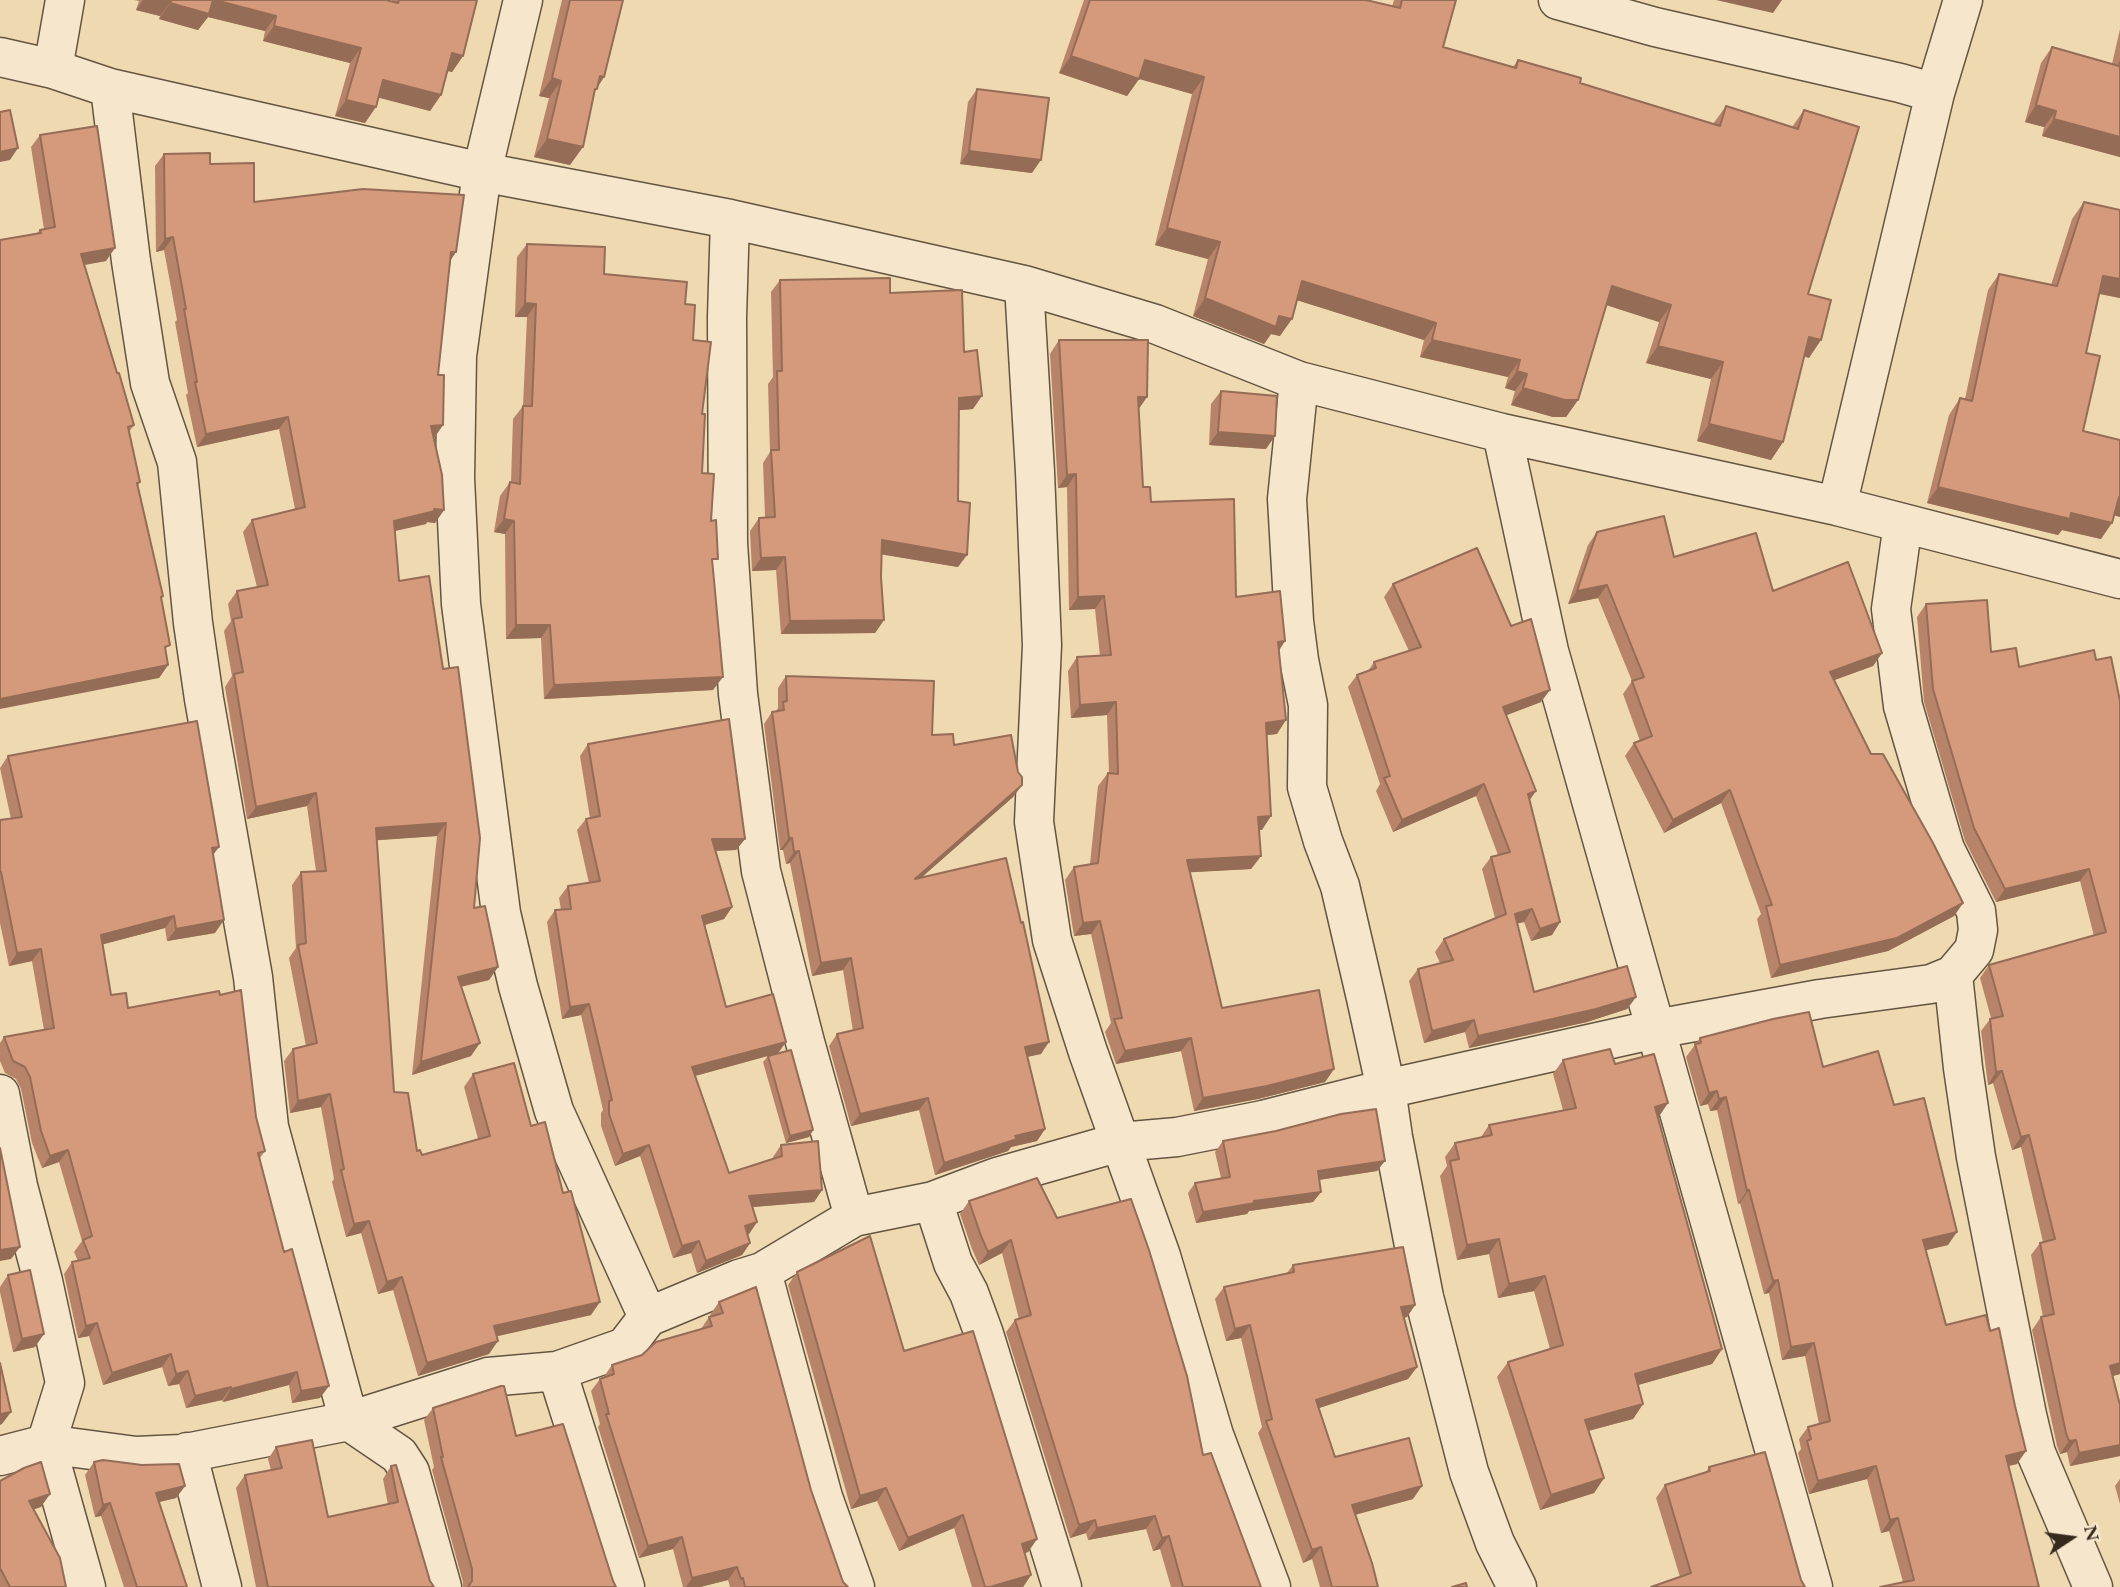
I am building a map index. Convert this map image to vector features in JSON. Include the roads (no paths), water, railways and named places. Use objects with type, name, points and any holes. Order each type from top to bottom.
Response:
[{"type":"street","points":[[53,69],[65,0]]},
{"type":"street","points":[[523,0],[482,172],[457,356],[455,478],[461,604],[501,913],[518,986],[554,1111],[648,1317]]},
{"type":"street","points":[[1558,0],[1655,27],[1936,93]]},
{"type":"street","points":[[1837,506],[1936,93],[1963,0]]},
{"type":"street","points":[[0,57],[53,69],[110,88],[482,172],[730,219],[1024,285],[1155,324],[1299,381],[1502,433],[1837,506],[2120,579]]},
{"type":"street","points":[[110,88],[131,261],[150,383],[177,462],[200,673],[253,977],[269,1127],[349,1421],[398,1455],[410,1472],[442,1587]]},
{"type":"street","points":[[730,219],[727,317],[728,543],[738,694],[761,871],[854,1217]]},
{"type":"street","points":[[1024,285],[1042,645],[1034,822],[1052,940],[1088,1052],[1161,1256],[1214,1434],[1271,1587]]},
{"type":"street","points":[[1299,381],[1287,499],[1294,621],[1308,705],[1307,787],[1340,886],[1386,1089],[1395,1150],[1424,1297],[1469,1472],[1495,1543],[1517,1587]]},
{"type":"street","points":[[1502,433],[1549,651],[1813,1587]]},
{"type":"street","points":[[0,1456],[46,1444],[136,1456],[187,1452],[349,1421],[488,1377],[557,1371],[625,1347],[648,1317],[762,1272],[854,1217],[933,1201],[997,1177],[1120,1142],[1177,1137],[1263,1120],[1386,1089],[1656,1029],[1819,999],[1931,985],[1953,975],[1975,950],[1977,920],[1976,911],[1945,849],[1902,706],[1891,608],[1903,523]]},
{"type":"street","points":[[1953,975],[1976,1157],[2027,1415],[2036,1453],[2093,1587]]},
{"type":"street","points":[[0,1094],[18,1186],[43,1281],[65,1383],[46,1444],[86,1587]]},
{"type":"street","points":[[933,1201],[953,1263],[969,1293],[984,1334],[1062,1587]]},
{"type":"street","points":[[762,1272],[823,1497],[855,1587]]},
{"type":"street","points":[[557,1371],[625,1587]]},
{"type":"street","points":[[187,1452],[222,1587]]}]
